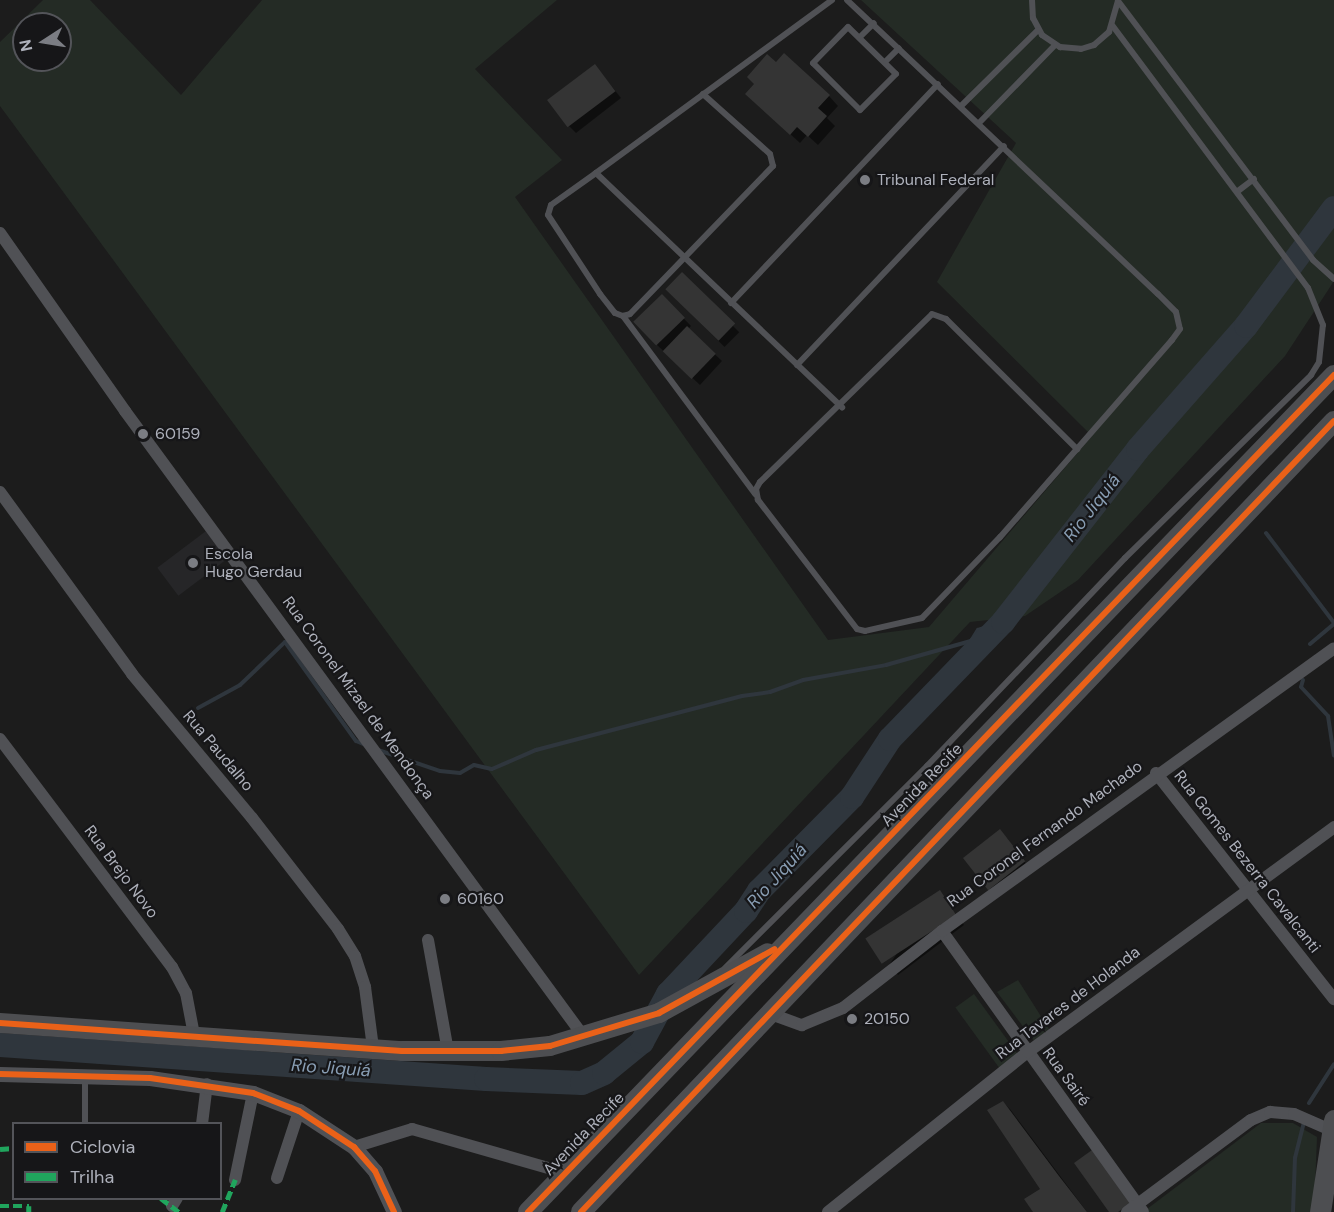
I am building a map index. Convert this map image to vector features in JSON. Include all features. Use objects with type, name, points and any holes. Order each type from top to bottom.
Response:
[{"type":"highway","points":[[1320,1212],[1332,1125]]},
{"type":"main road","name":"Avenida Recife","points":[[528,1212],[1334,375]]},
{"type":"main road","points":[[581,1212],[1334,421]]},
{"type":"main road","points":[[0,1023],[373,1048],[501,1051],[550,1046],[623,1026],[659,1013],[700,993],[796,936]]},
{"type":"street","name":"Rua Coronel Mizael de Mendonça","points":[[0,232],[125,411],[381,756],[584,1037]]},
{"type":"street","name":"Rua Paudalho","points":[[0,492],[132,674],[252,818],[338,929],[355,956],[365,987],[373,1048]]},
{"type":"street","name":"Rua Coronel Fernando Machado","points":[[771,1014],[802,1024],[821,1019],[843,1008],[942,931],[1156,773],[1334,648]]},
{"type":"street","name":"Rua Brejo Novo","points":[[0,739],[172,967],[186,993],[194,1035]]},
{"type":"street","name":"Rua Gomes Bezerra Cavalcanti","points":[[1156,773],[1334,999]]},
{"type":"street","name":"Rua Tavares de Holanda","points":[[828,1212],[1028,1052],[1334,827]]},
{"type":"street","name":"Rua Sairé","points":[[942,931],[1136,1210]]},
{"type":"street","points":[[428,940],[448,1051]]},
{"type":"street","points":[[0,1074],[85,1075],[207,1084],[254,1093],[299,1111],[354,1147],[375,1171],[394,1212]]},
{"type":"street","points":[[202,1122],[207,1084]]},
{"type":"street","points":[[235,1180],[254,1093]]},
{"type":"street","points":[[277,1178],[299,1111]]},
{"type":"street","points":[[1136,1210],[1251,1120],[1270,1112],[1294,1114],[1332,1125]]},
{"type":"street","points":[[354,1147],[412,1129],[565,1173]]},
{"type":"lane","points":[[832,0],[551,205],[548,215],[600,294],[615,313],[623,316],[845,618],[865,631],[929,614],[1172,340],[1180,323],[1170,306],[1004,146],[847,0]]},
{"type":"lane","points":[[1032,0],[1038,30],[1055,45],[1069,49],[1087,47],[1102,40],[1113,26],[1118,0]]},
{"type":"lane","points":[[1118,0],[1290,226],[1313,260],[1334,279]]},
{"type":"lane","points":[[861,36],[874,23]]},
{"type":"lane","points":[[700,993],[927,766],[1125,558],[1311,375],[1320,362],[1323,325],[1297,272],[1113,26]]},
{"type":"lane","points":[[847,27],[861,36],[886,61],[896,76],[858,110],[813,63],[847,27]]},
{"type":"lane","points":[[960,106],[1038,30]]},
{"type":"lane","points":[[979,123],[1055,45]]},
{"type":"lane","points":[[886,61],[899,48]]},
{"type":"lane","points":[[730,303],[938,84]]},
{"type":"lane","points":[[623,316],[684,259],[774,164],[770,154],[704,93]]},
{"type":"lane","points":[[797,365],[1004,146]]},
{"type":"lane","points":[[596,173],[730,303],[842,407]]},
{"type":"lane","points":[[1238,191],[1254,179]]},
{"type":"lane","points":[[755,494],[760,482],[842,407],[925,319],[936,313],[946,319],[1077,449]]},
{"type":"lane","points":[[85,1075],[85,1122]]},
{"type":"shaded area","points":[[43,0],[90,0],[181,95],[262,0],[557,0],[475,69],[562,160],[515,197],[828,640],[929,627],[1092,436],[937,282],[1016,143],[861,0],[1334,0],[1334,281],[1285,356],[1078,580],[1025,616],[970,622],[639,975],[0,106],[0,42],[12,30],[12,72],[72,72],[72,12],[31,12]]},
{"type":"shaded area","name":"Escola Hugo Gerdau","points":[[206,531],[227,559],[178,596],[157,568]]},
{"type":"shaded area","points":[[1018,980],[1049,1029],[1034,1041],[997,992]]},
{"type":"shaded area","points":[[974,994],[1019,1055],[1000,1069],[955,1008]]},
{"type":"shaded area","points":[[1261,1123],[1293,1123],[1317,1137],[1314,1212],[1143,1212]]},
{"type":"building","points":[[784,53],[830,95],[818,108],[827,116],[808,137],[797,127],[790,135],[745,94],[754,84],[747,77],[767,54],[776,62]]},
{"type":"building","points":[[595,64],[615,91],[568,127],[547,100]]},
{"type":"building","points":[[682,272],[735,323],[719,341],[665,289]]},
{"type":"building","points":[[662,294],[685,318],[656,346],[633,322]]},
{"type":"building","points":[[687,326],[716,354],[691,379],[663,351]]},
{"type":"building","points":[[1000,829],[1025,861],[988,890],[963,858]]},
{"type":"building","points":[[940,890],[956,915],[882,964],[865,938]]},
{"type":"building","points":[[1003,1101],[1087,1212],[1033,1212],[1024,1199],[1040,1189],[987,1110]]},
{"type":"building","points":[[1092,1150],[1132,1202],[1118,1212],[1109,1212],[1074,1163]]},
{"type":"waterway","name":"Rio Jiquiá","points":[[0,1045],[486,1079],[582,1083],[604,1073],[642,1042],[668,994],[746,911],[759,891],[852,797],[890,739],[1003,622],[1138,449],[1246,326],[1334,208]]},
{"type":"waterway","points":[[1266,533],[1334,623]]},
{"type":"waterway","points":[[378,750],[440,771],[460,773],[474,765],[492,769],[536,750],[742,696],[770,692],[803,680],[886,665],[971,641],[978,630],[1003,622]]},
{"type":"waterway","points":[[1310,644],[1334,624]]},
{"type":"waterway","points":[[198,708],[240,685],[285,642],[356,741],[366,745]]},
{"type":"waterway","points":[[1303,680],[1301,687],[1328,716],[1334,756]]},
{"type":"waterway","points":[[1309,1103],[1334,1064]]},
{"type":"waterway","points":[[1293,1212],[1295,1158],[1303,1125]]},
{"type":"marked path","points":[[0,1149],[12,1148]]},
{"type":"marked path","points":[[222,1212],[235,1180]]},
{"type":"marked path","points":[[164,1200],[179,1212]]},
{"type":"marked path","points":[[0,1206],[29,1206],[29,1212]]},
{"type":"cycle path","points":[[528,1212],[1334,375]]},
{"type":"cycle path","points":[[581,1212],[1334,421]]},
{"type":"cycle path","points":[[0,1023],[402,1051],[501,1051],[550,1046],[659,1013],[775,949]]},
{"type":"cycle path","points":[[0,1074],[150,1078],[253,1093],[299,1111],[354,1147],[375,1171],[394,1212]]},
{"type":"place","name":"Tribunal Federal","points":[[865,180]]},
{"type":"place","name":"60159","points":[[143,434]]},
{"type":"place","name":"Escola Hugo Gerdau","points":[[193,563]]},
{"type":"place","name":"60160","points":[[445,899]]},
{"type":"place","name":"20150","points":[[852,1019]]}]
